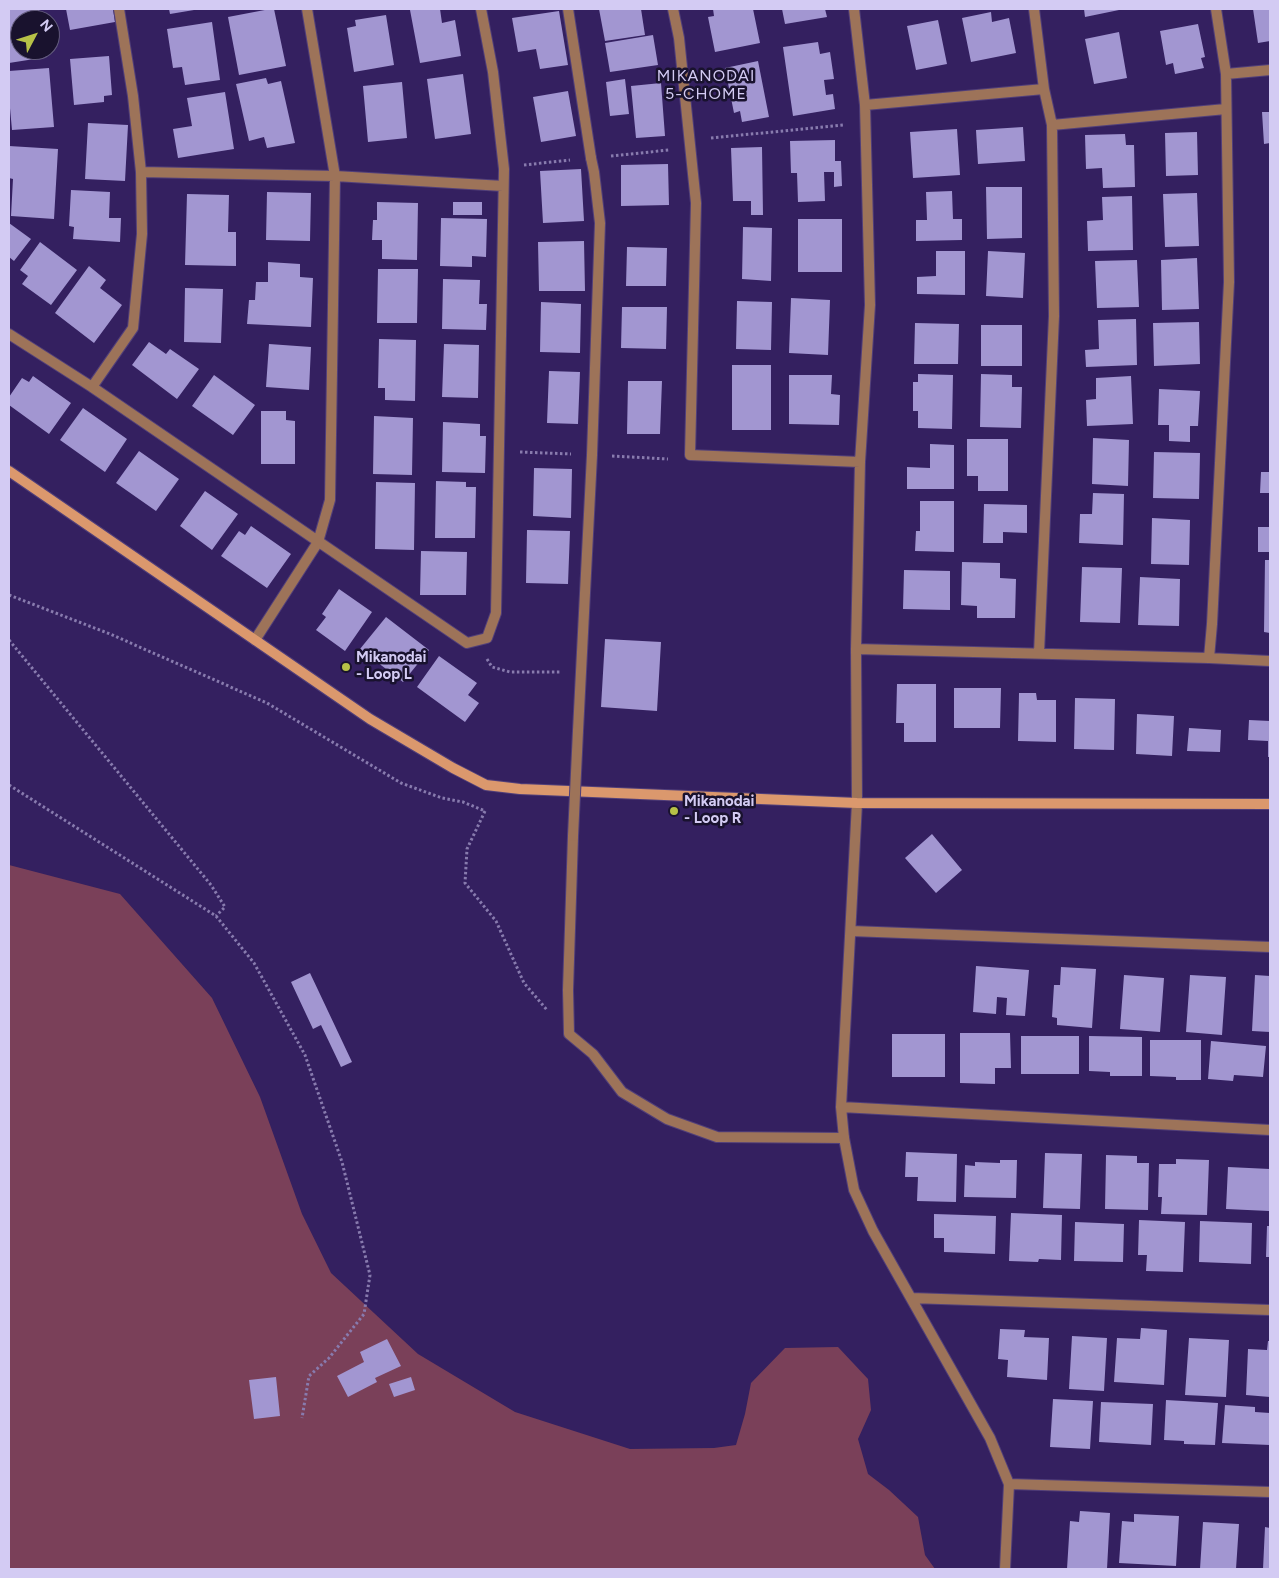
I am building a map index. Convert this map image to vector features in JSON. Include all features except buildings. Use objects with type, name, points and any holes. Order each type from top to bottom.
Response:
[{"type":"street","points":[[92,387],[133,328],[142,234],[141,172],[133,96],[119,9]]},
{"type":"street","points":[[255,640],[318,542],[330,500],[335,176],[307,9]]},
{"type":"street","points":[[9,334],[92,387],[467,643],[487,638],[496,613],[504,169],[493,72],[481,9]]},
{"type":"street","points":[[568,9],[600,222],[592,455],[573,836],[568,990],[569,1034],[593,1054],[622,1092],[667,1119],[717,1137],[844,1138]]},
{"type":"street","points":[[673,9],[679,38],[696,203],[690,455],[860,462]]},
{"type":"street","points":[[854,9],[865,105],[870,304],[860,462],[856,649],[857,802],[841,1107],[844,1138],[854,1190],[873,1231],[990,1438],[1009,1484],[1005,1569]]},
{"type":"street","points":[[1034,9],[1044,90],[1052,125],[1054,316],[1039,653]]},
{"type":"street","points":[[1209,658],[1229,282],[1226,74],[1216,9]]},
{"type":"street","points":[[1226,74],[1270,70]]},
{"type":"street","points":[[865,105],[1044,90]]},
{"type":"street","points":[[1052,125],[1226,109]]},
{"type":"street","points":[[141,172],[335,176],[503,186]]},
{"type":"street","points":[[9,471],[370,719],[453,768],[486,785],[857,802],[1270,804]]},
{"type":"street","points":[[856,649],[1209,658],[1270,662]]},
{"type":"street","points":[[851,930],[1270,947]]},
{"type":"street","points":[[841,1107],[1270,1130]]},
{"type":"street","points":[[911,1298],[1270,1310]]},
{"type":"street","points":[[1009,1484],[1270,1492]]},
{"type":"path","points":[[690,147],[706,139],[865,123]]},
{"type":"path","points":[[9,595],[110,634],[267,703],[401,784],[442,798],[463,802],[484,811]]},
{"type":"path","points":[[9,640],[211,885],[226,907],[216,916]]},
{"type":"path","points":[[9,785],[216,916],[254,962],[305,1055],[342,1162],[370,1275],[364,1314],[329,1358],[309,1376],[302,1418]]},
{"type":"path","points":[[486,785],[484,811],[466,849],[466,883],[496,921],[524,983],[569,1034]]},
{"type":"shaded area","points":[[9,865],[120,894],[212,998],[260,1097],[302,1214],[331,1273],[418,1354],[515,1412],[630,1449],[714,1448],[736,1445],[751,1383],[785,1348],[838,1347],[868,1379],[871,1410],[858,1439],[868,1474],[889,1490],[918,1517],[925,1555],[935,1569],[9,1569]]},
{"type":"place","name":"Mikanodai - Loop L","points":[[346,667]]},
{"type":"place","name":"Mikanodai - Loop R","points":[[674,811]]},
{"type":"district","name":"MIKANODAI 5-CHOME","points":[[706,85]]}]
